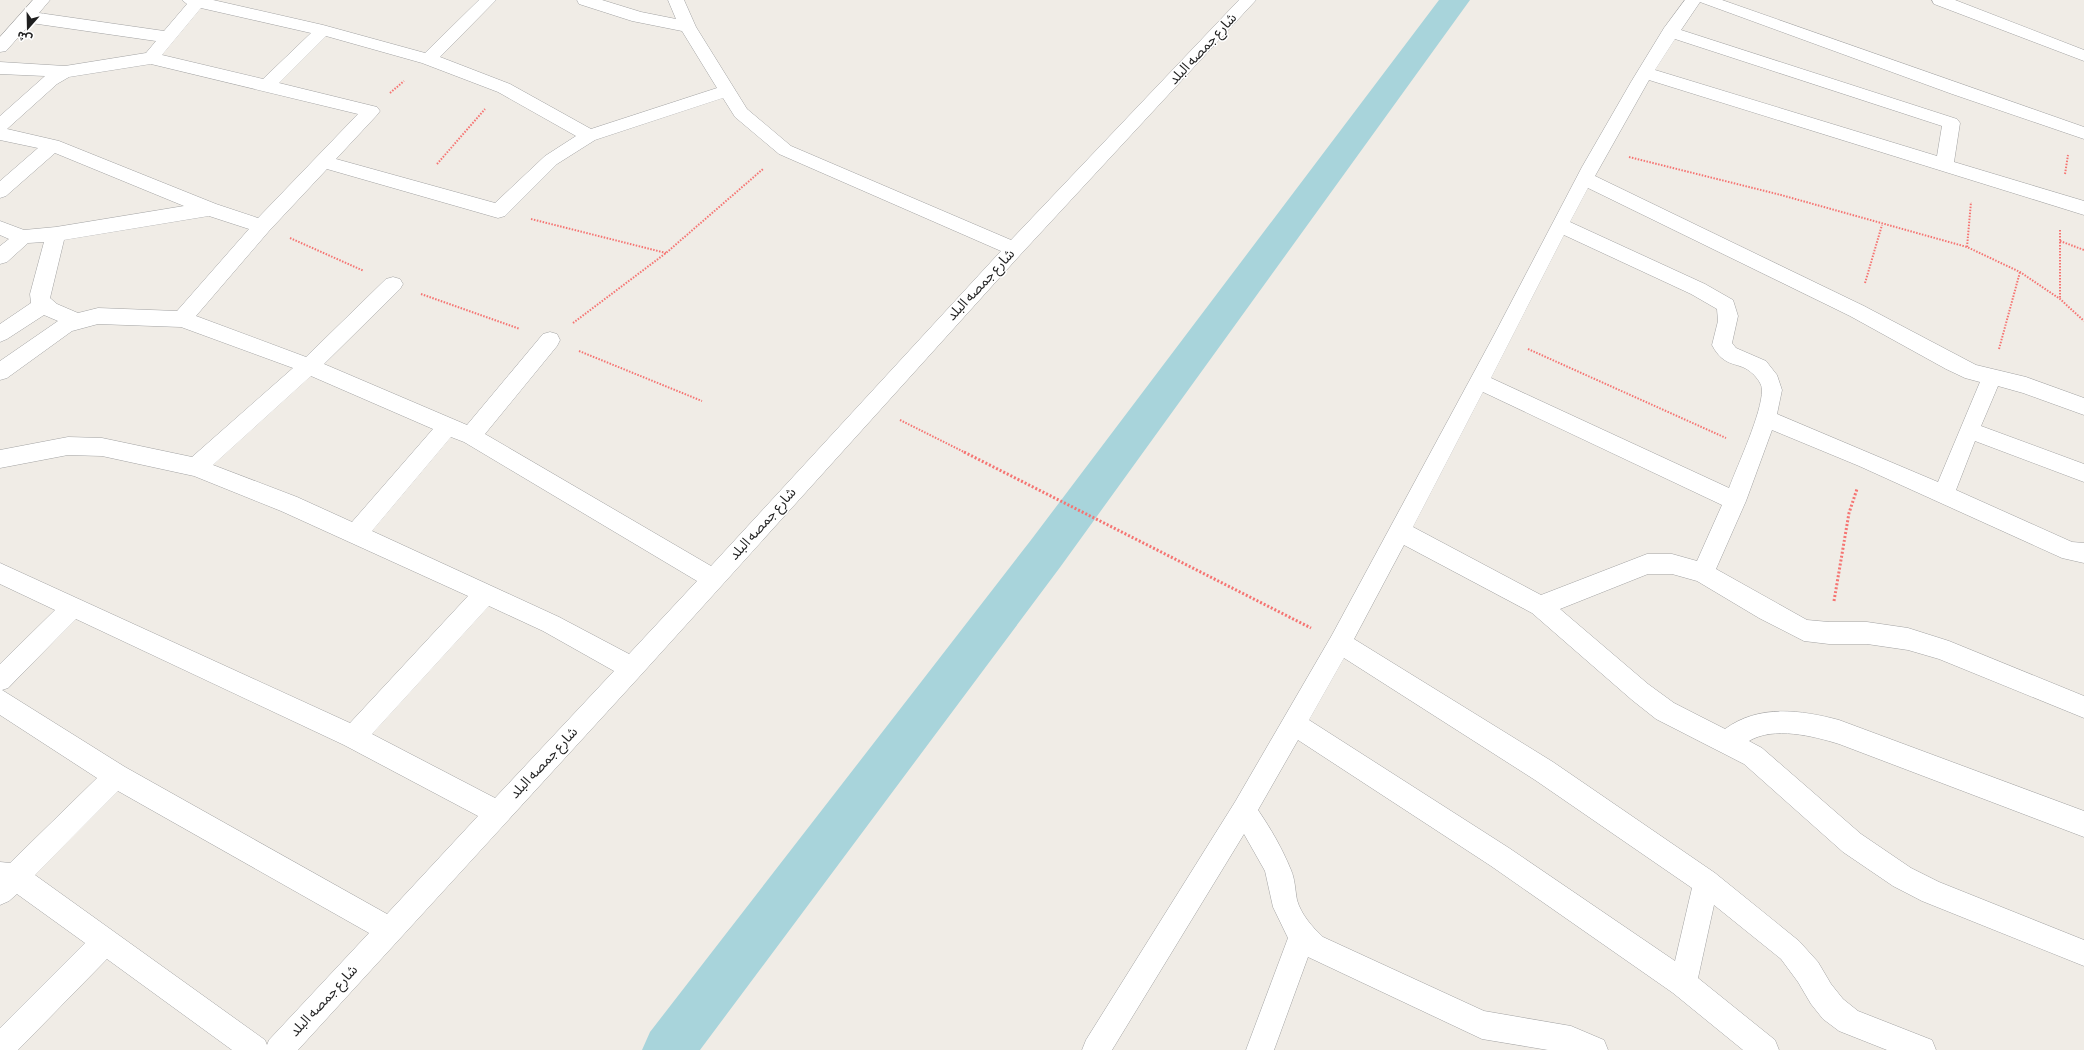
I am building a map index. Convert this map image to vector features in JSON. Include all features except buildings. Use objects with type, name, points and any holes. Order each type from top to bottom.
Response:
[{"type":"street","points":[[0,47],[42,0]]},
{"type":"street","points":[[428,59],[488,0]]},
{"type":"street","points":[[585,0],[638,17],[688,27]]},
{"type":"street","points":[[676,0],[688,27],[741,113],[785,150],[1014,249]]},
{"type":"street","name":"شارع جمصه البلد","points":[[279,1050],[632,668],[1014,249],[1248,0]]},
{"type":"street","points":[[1096,1050],[1244,811],[1294,724],[1340,643],[1479,381],[1504,339],[1560,225],[1585,179],[1670,32],[1693,0]]},
{"type":"street","points":[[1706,0],[1954,107]]},
{"type":"street","points":[[1940,0],[2084,56]]},
{"type":"street","points":[[151,58],[194,1],[238,5],[428,59],[504,88],[589,136]]},
{"type":"street","points":[[28,17],[168,37]]},
{"type":"street","points":[[267,85],[323,30]]},
{"type":"street","points":[[1670,32],[1954,107],[2078,131]]},
{"type":"street","points":[[0,68],[66,72],[151,58],[371,111]]},
{"type":"street","points":[[0,126],[51,80],[66,72]]},
{"type":"street","points":[[1646,73],[2084,208]]},
{"type":"street","points":[[322,161],[415,189],[498,211],[551,160],[589,136],[727,91]]},
{"type":"street","points":[[1946,165],[1954,107]]},
{"type":"street","points":[[182,319],[262,226],[371,111]]},
{"type":"street","points":[[0,134],[52,145],[209,209],[262,226]]},
{"type":"street","points":[[0,190],[52,145]]},
{"type":"street","points":[[1585,179],[1857,311],[1972,372],[2026,385],[2084,407]]},
{"type":"street","points":[[0,228],[23,237],[56,234],[209,209]]},
{"type":"street","points":[[1560,225],[1698,289],[1726,305],[1730,316],[1722,337],[1722,345],[1729,354],[1760,367],[1770,381],[1772,390],[1766,419],[1755,451],[1735,501],[1703,573]]},
{"type":"street","points":[[56,234],[40,294],[40,301],[43,305],[77,321]]},
{"type":"street","points":[[0,257],[23,237]]},
{"type":"street","points":[[196,467],[309,366],[393,284]]},
{"type":"street","points":[[1,332],[43,305]]},
{"type":"street","points":[[0,372],[65,326],[77,321],[98,316],[182,319],[309,366],[447,427],[471,436],[713,579]]},
{"type":"street","points":[[471,436],[550,340]]},
{"type":"street","points":[[1944,494],[1992,377]]},
{"type":"street","points":[[1479,381],[1735,501]]},
{"type":"street","points":[[1766,419],[1787,426],[1944,494],[2070,551],[2084,553]]},
{"type":"street","points":[[355,534],[447,427]]},
{"type":"street","points":[[1969,430],[2084,474]]},
{"type":"street","points":[[0,459],[68,446],[102,447],[196,467],[289,504],[551,624],[632,668]]},
{"type":"street","points":[[1399,531],[1540,606],[1640,692],[1666,711],[1753,756],[1852,843],[1902,877],[1931,892],[2084,953]]},
{"type":"street","points":[[1540,606],[1647,564],[1672,564],[1703,573],[1767,611],[1804,630],[1829,633],[1868,633],[1908,639],[1941,648],[2084,707]]},
{"type":"street","points":[[0,573],[353,737],[498,813]]},
{"type":"street","points":[[353,737],[484,594]]},
{"type":"street","points":[[0,680],[73,607]]},
{"type":"street","points":[[1340,643],[1544,771],[1706,882],[1790,950],[1808,972],[1821,994],[1833,1009],[1850,1021],[1922,1050]]},
{"type":"street","points":[[0,702],[116,776],[389,930]]},
{"type":"street","points":[[1728,742],[1740,732],[1757,725],[1795,723],[1817,725],[2084,824]]},
{"type":"street","points":[[1294,724],[1500,857],[1683,984],[1765,1050]]},
{"type":"street","points":[[116,776],[5,881],[105,942],[255,1050]]},
{"type":"street","points":[[1244,811],[1273,858],[1282,883],[1285,901],[1302,937],[1314,946],[1482,1025],[1539,1042],[1571,1040],[1594,1050]]},
{"type":"street","points":[[1683,984],[1706,882]]},
{"type":"street","points":[[1260,1050],[1302,937]]},
{"type":"street","points":[[0,1048],[105,942]]},
{"type":"path","points":[[371,111],[428,59]]},
{"type":"path","points":[[415,189],[504,88]]},
{"type":"path","points":[[2060,200],[2078,131]]},
{"type":"path","points":[[550,340],[666,254],[785,150]]},
{"type":"path","points":[[1601,150],[1781,195],[1967,247],[2020,272],[2060,299],[2084,322]]},
{"type":"path","points":[[1967,247],[1974,173]]},
{"type":"path","points":[[498,211],[666,254]]},
{"type":"path","points":[[1857,311],[1882,224]]},
{"type":"path","points":[[262,226],[393,284],[550,340],[702,401]]},
{"type":"path","points":[[2060,299],[2060,241],[2084,250]]},
{"type":"path","points":[[1992,377],[2020,272]]},
{"type":"path","points":[[1504,339],[1755,451]]},
{"type":"path","points":[[928,435],[1340,643]]},
{"type":"path","points":[[1829,633],[1849,513]]},
{"type":"waterway","points":[[668,1050],[1046,553],[1455,0]]}]
